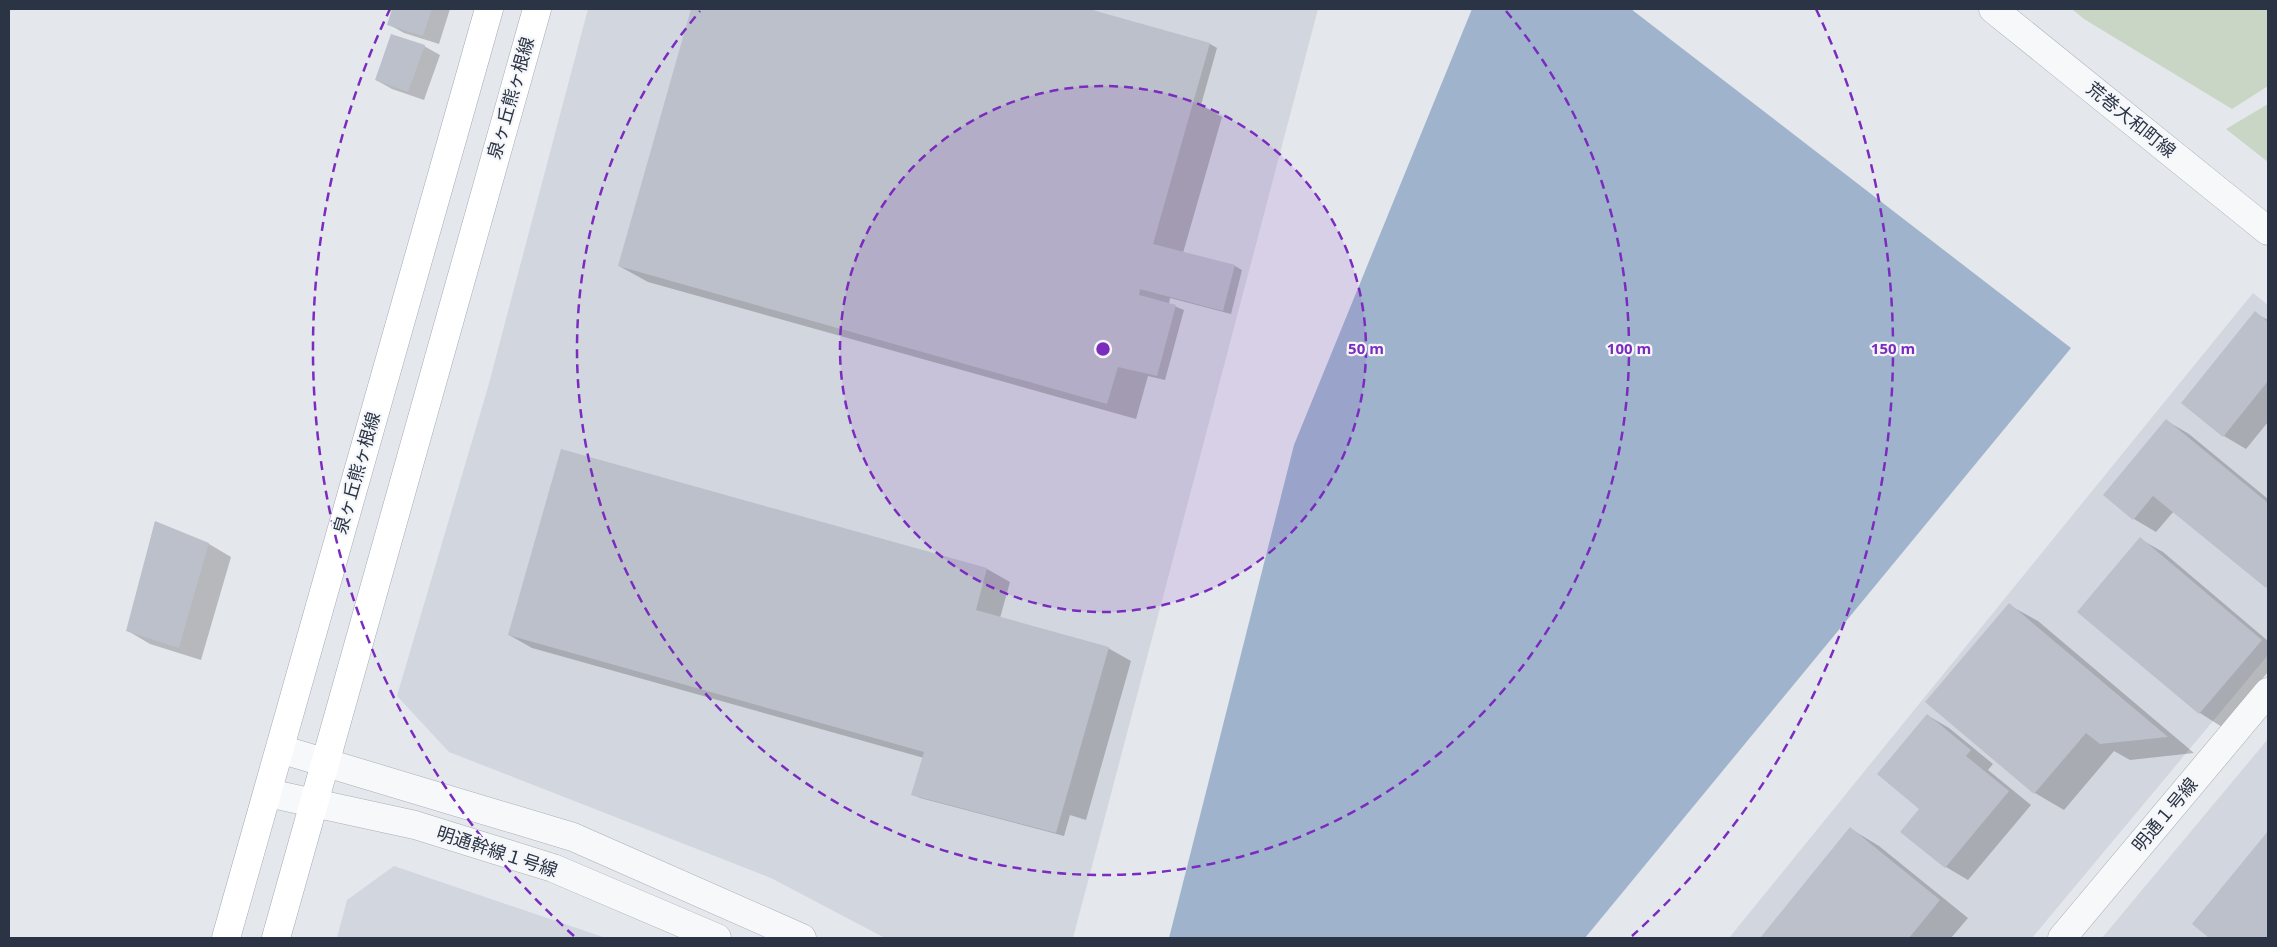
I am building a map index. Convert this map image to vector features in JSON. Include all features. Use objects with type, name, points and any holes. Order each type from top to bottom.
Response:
[{"type":"main road","name":"泉ヶ丘熊ヶ根線","points":[[226,938],[489,9]]},
{"type":"main road","name":"泉ヶ丘熊ヶ根線","points":[[276,938],[537,9]]},
{"type":"street","name":"荒巻大和町線","points":[[1993,9],[2268,231]]},
{"type":"street","name":"明通１号線","points":[[2062,938],[2268,692]]},
{"type":"street","points":[[280,749],[326,761],[573,838],[802,938]]},
{"type":"street","name":"明通幹線１号線","points":[[268,793],[415,825],[553,868],[718,938]]},
{"type":"shaded area","points":[[588,9],[1318,9],[1073,938],[885,938],[771,878],[449,752],[397,696],[488,387]]},
{"type":"shaded area","points":[[2253,293],[2268,305],[2268,655],[2032,938],[1729,938]]},
{"type":"shaded area","points":[[2268,739],[2268,938],[2102,938]]},
{"type":"shaded area","points":[[394,866],[606,938],[337,938],[347,900]]},
{"type":"green space","points":[[2072,9],[2268,9],[2268,86],[2232,109],[2084,19]]},
{"type":"green space","points":[[2268,104],[2268,162],[2226,129]]},
{"type":"water","points":[[1472,9],[1631,9],[2071,348],[1585,938],[1169,938],[1294,445]]},
{"type":"building","points":[[392,9],[432,9],[423,36],[387,25]]},
{"type":"building","points":[[691,9],[1089,9],[1210,43],[1153,244],[1235,265],[1223,311],[1140,289],[1139,295],[1176,305],[1157,376],[1118,367],[1107,404],[618,266]]},
{"type":"building","points":[[391,34],[425,45],[408,92],[375,80]]},
{"type":"building","points":[[2255,311],[2268,322],[2268,381],[2223,437],[2181,403]]},
{"type":"building","points":[[2166,419],[2268,503],[2268,585],[2266,588],[2153,496],[2133,520],[2103,495]]},
{"type":"building","points":[[561,449],[987,568],[976,610],[1109,647],[1056,833],[911,795],[924,752],[508,635]]},
{"type":"building","points":[[155,521],[209,543],[179,648],[126,631]]},
{"type":"building","points":[[2140,537],[2262,640],[2199,714],[2077,612]]},
{"type":"building","points":[[2009,603],[2168,737],[2100,744],[2086,733],[2034,794],[1925,702]]},
{"type":"building","points":[[1927,714],[1971,750],[1966,756],[2009,791],[1945,868],[1900,832],[1919,809],[1877,774]]},
{"type":"building","points":[[1850,827],[1940,900],[1909,938],[1760,938]]},
{"type":"building","points":[[2268,831],[2268,938],[2209,938],[2192,924]]}]
